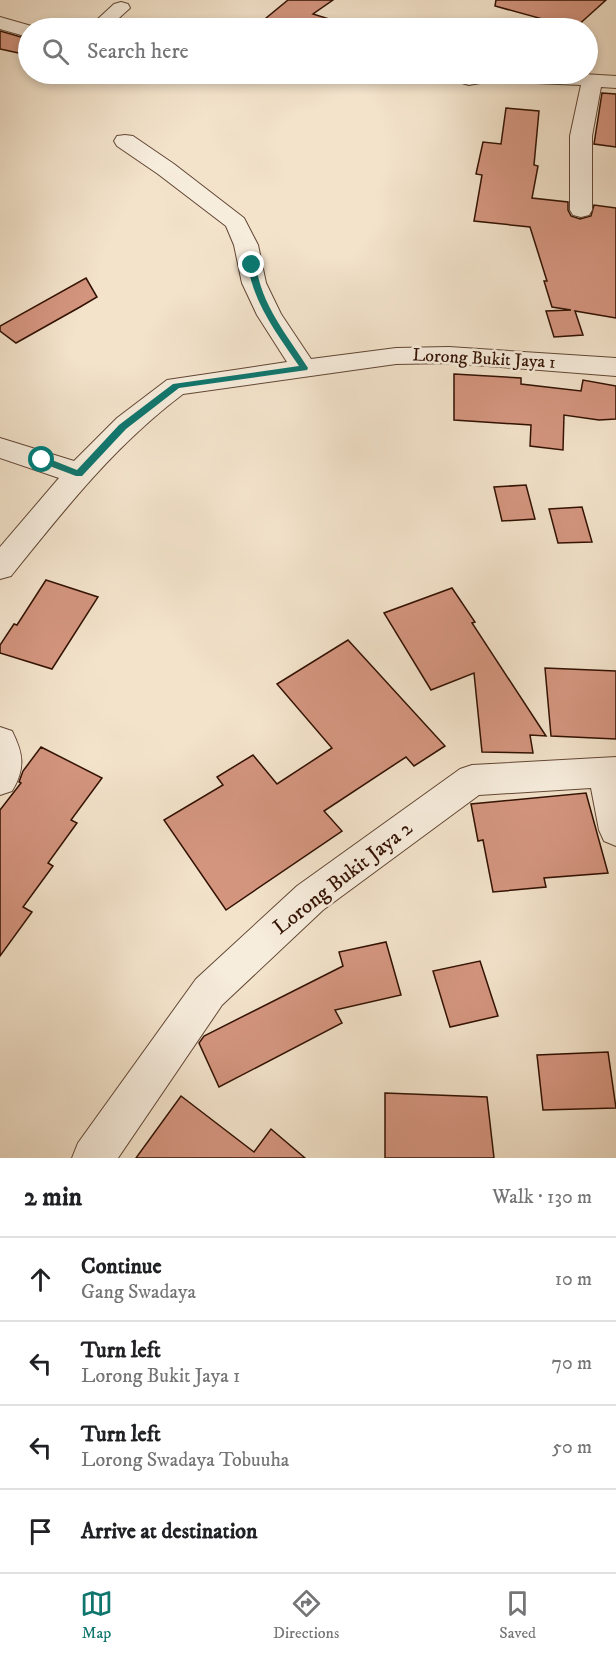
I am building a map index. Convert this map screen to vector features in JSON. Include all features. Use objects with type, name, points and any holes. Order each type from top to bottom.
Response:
[{"type":"street","points":[[109,18],[121,8]]},
{"type":"street","points":[[0,23],[18,28]]},
{"type":"street","points":[[598,80],[616,82]]},
{"type":"street","points":[[581,210],[581,136],[591,84]]},
{"type":"street","points":[[125,141],[173,174],[236,223],[246,245],[254,284],[269,315],[304,368]]},
{"type":"street","name":"Lorong Bukit Jaya 1","points":[[0,568],[122,427],[176,386],[396,356],[449,355],[616,367]]},
{"type":"street","points":[[0,448],[79,474]]},
{"type":"street","points":[[0,741],[7,758],[4,774],[0,780]]},
{"type":"street","points":[[611,773],[616,830]]},
{"type":"street","name":"Lorong Bukit Jaya 2","points":[[93,1158],[209,992],[310,898],[472,780],[611,773]]},
{"type":"building","points":[[288,0],[333,0],[313,14],[326,18],[266,18]]},
{"type":"building","points":[[496,0],[606,0],[586,18],[539,18],[495,6]]},
{"type":"building","points":[[0,31],[18,36],[18,53],[0,49]]},
{"type":"building","points":[[602,93],[616,94],[616,147],[594,144]]},
{"type":"building","points":[[506,108],[539,111],[534,165],[538,166],[532,198],[568,202],[571,216],[580,219],[591,216],[594,205],[616,208],[616,318],[575,311],[583,335],[554,337],[546,311],[571,310],[552,307],[544,281],[547,281],[530,227],[474,221],[482,175],[476,174],[483,142],[501,144]]},
{"type":"building","points":[[86,278],[97,297],[16,343],[0,331],[0,326]]},
{"type":"building","points":[[454,374],[521,378],[521,384],[581,391],[583,380],[616,386],[616,419],[599,420],[564,415],[563,450],[530,446],[531,425],[454,420]]},
{"type":"building","points":[[526,485],[535,519],[502,521],[494,487]]},
{"type":"building","points":[[582,507],[592,542],[558,543],[549,509]]},
{"type":"building","points":[[46,580],[98,597],[52,669],[0,653],[0,645],[14,624],[17,625]]},
{"type":"building","points":[[452,588],[475,622],[472,623],[546,736],[530,735],[533,753],[482,752],[474,673],[431,690],[384,613]]},
{"type":"building","points":[[348,640],[445,746],[414,766],[406,757],[324,811],[342,831],[226,910],[164,820],[223,785],[217,777],[253,755],[277,784],[332,748],[277,684]]},
{"type":"building","points":[[545,668],[616,671],[616,739],[551,736]]},
{"type":"building","points":[[41,747],[102,778],[71,820],[77,823],[48,863],[53,866],[23,907],[32,912],[0,956],[0,810],[21,783],[19,782],[23,771]]},
{"type":"building","points":[[586,793],[608,873],[544,878],[546,887],[493,892],[483,840],[478,841],[471,804]]},
{"type":"building","points":[[386,942],[401,995],[335,1010],[342,1023],[219,1087],[199,1043],[204,1036],[343,966],[339,952]]},
{"type":"building","points":[[480,961],[498,1016],[450,1027],[433,971]]},
{"type":"building","points":[[608,1052],[616,1108],[543,1110],[537,1055]]},
{"type":"building","points":[[385,1093],[487,1097],[494,1158],[385,1158]]},
{"type":"building","points":[[181,1096],[254,1152],[271,1129],[305,1158],[136,1158]]},
{"type":"route","points":[[42,460],[79,474],[122,427],[176,386],[304,368],[269,315],[254,284],[252,265]]}]
